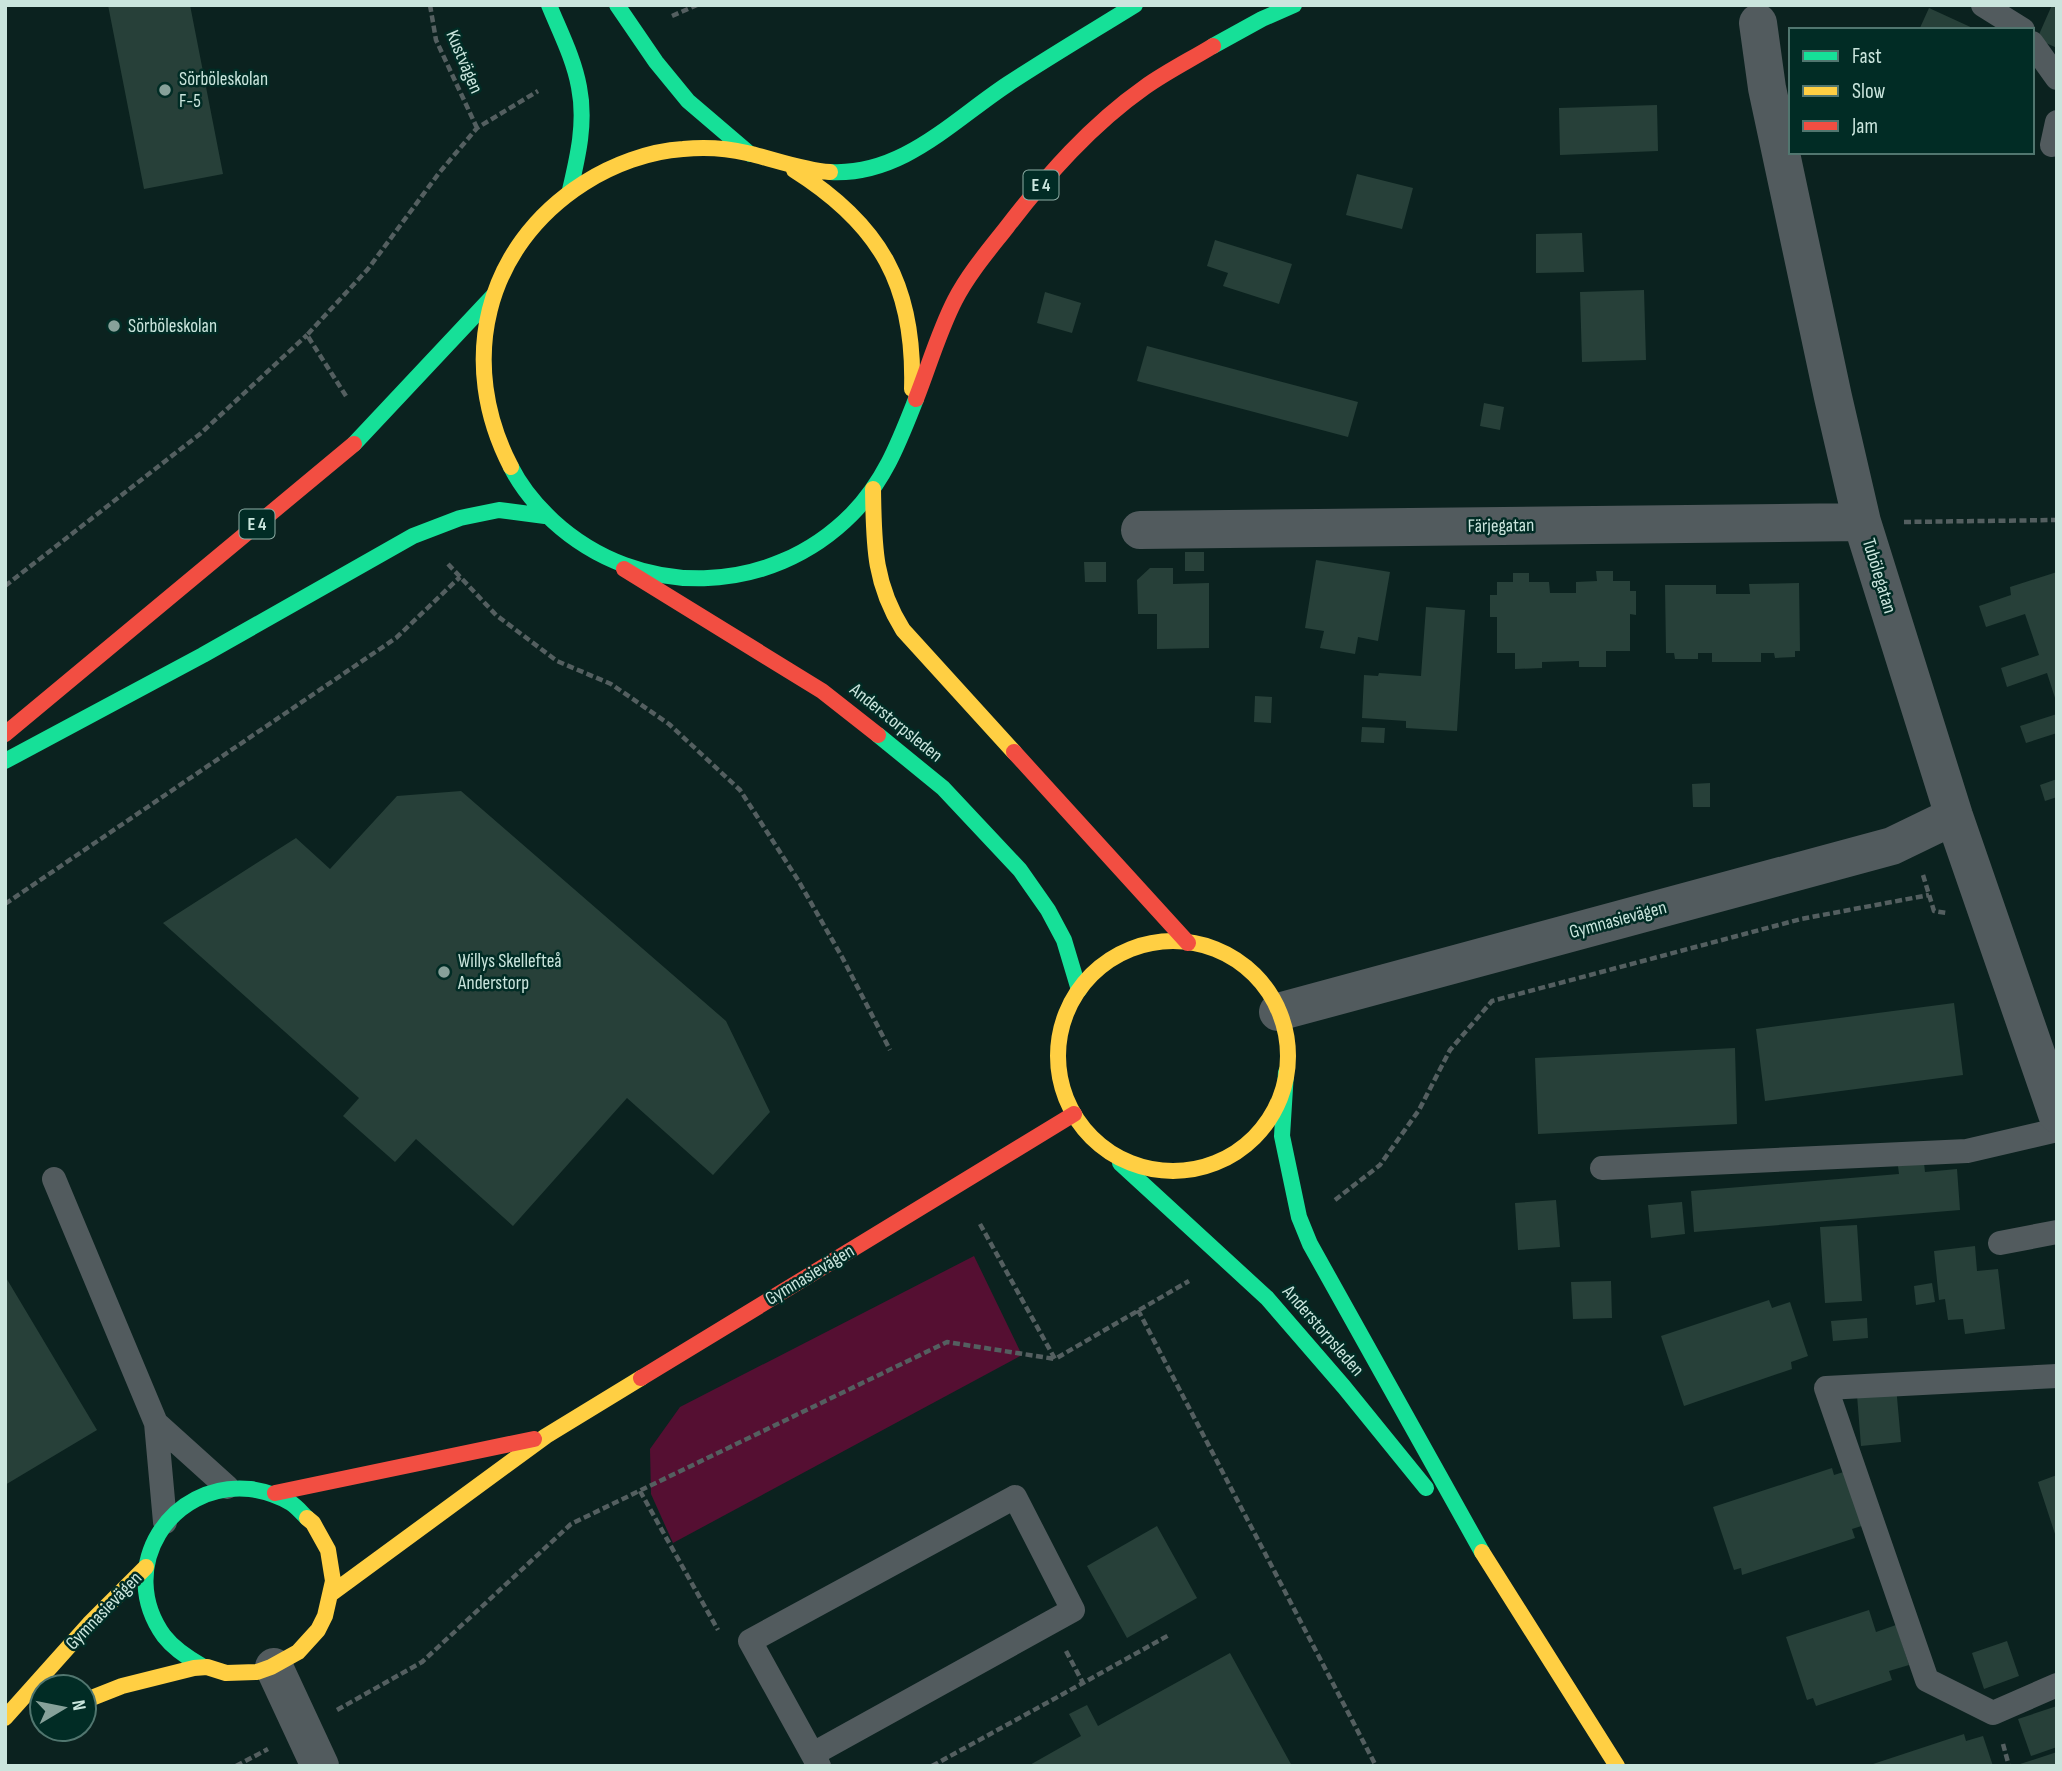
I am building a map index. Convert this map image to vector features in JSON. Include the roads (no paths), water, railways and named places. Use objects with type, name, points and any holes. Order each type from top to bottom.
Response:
[{"type":"main road","points":[[550,5],[576,74],[582,111],[580,150],[570,190]]},
{"type":"main road","points":[[617,5],[656,62],[688,101],[758,156],[811,180],[853,213],[884,253],[901,290],[909,317],[914,366],[910,403],[892,458],[873,489],[851,516],[821,542],[794,558],[758,571],[717,579],[688,580],[664,577],[611,561],[573,539],[545,516],[521,486],[499,447],[488,412],[482,372],[484,334],[493,296],[514,250],[535,222],[570,190],[598,172],[643,155],[679,148],[723,149],[758,156],[798,168],[825,172],[881,166],[923,147],[1003,87],[1135,5]]},
{"type":"main road","name":"E 4","points":[[892,458],[957,295],[1017,213],[1082,139],[1145,86],[1267,15],[1294,5]]},
{"type":"main road","name":"E 4","points":[[5,734],[353,445],[493,296]]},
{"type":"main road","points":[[873,489],[874,541],[880,577],[888,604],[903,630],[1188,943]]},
{"type":"main road","points":[[5,761],[215,649],[414,536],[460,518],[499,510],[545,516]]},
{"type":"main road","name":"Anderstorpsleden","points":[[611,561],[822,691],[943,788],[1020,870],[1048,909],[1064,940],[1079,990]]},
{"type":"main road","points":[[1166,942],[1188,943],[1214,949],[1242,964],[1269,995],[1285,1033],[1286,1072],[1276,1107],[1251,1140],[1237,1151],[1208,1166],[1173,1171],[1139,1166],[1108,1152],[1093,1139],[1074,1114],[1060,1083],[1058,1051],[1061,1028],[1069,1005],[1103,965],[1134,948],[1166,942]]},
{"type":"main road","name":"Anderstorpsleden","points":[[1286,1072],[1282,1136],[1299,1217],[1310,1244],[1495,1574],[1617,1766]]},
{"type":"main road","name":"Gymnasievägen","points":[[332,1593],[546,1436],[1074,1114]]},
{"type":"main road","name":"Anderstorpsleden","points":[[1093,1139],[1267,1298],[1344,1387],[1495,1574]]},
{"type":"main road","name":"Gymnasievägen","points":[[275,1493],[546,1436]]},
{"type":"main road","points":[[227,1487],[251,1487],[275,1493],[296,1506],[314,1523],[326,1545],[332,1568],[332,1593],[325,1616],[313,1637],[296,1654],[274,1667],[250,1673],[226,1673],[202,1666],[181,1654],[152,1615],[146,1591],[146,1567],[152,1543],[165,1522],[182,1505],[204,1493],[227,1487]]},
{"type":"main road","name":"Gymnasievägen","points":[[9,1727],[89,1624],[146,1567]]},
{"type":"main road","points":[[98,1695],[126,1684],[202,1666]]},
{"type":"street","name":"Tubölegatan","points":[[1758,23],[1767,88],[1830,384],[1863,522],[1954,816],[2055,1109]]},
{"type":"street","name":"Färjegatan","points":[[1140,530],[1863,522]]},
{"type":"street","name":"Gymnasievägen","points":[[1278,1012],[1892,846],[1954,816]]},
{"type":"street","points":[[274,1667],[320,1766]]},
{"type":"lane","points":[[1983,5],[2020,28]]},
{"type":"lane","points":[[2034,46],[2057,78]]},
{"type":"lane","points":[[1602,1168],[1967,1151],[2055,1109]]},
{"type":"lane","points":[[54,1178],[156,1423],[165,1522]]},
{"type":"lane","points":[[2000,1243],[2057,1232]]},
{"type":"lane","points":[[2057,1376],[1826,1388],[1927,1680],[1993,1713],[2057,1685]]},
{"type":"lane","points":[[156,1423],[227,1487]]},
{"type":"lane","points":[[1016,1497],[1073,1610],[816,1760],[750,1641],[1016,1497]]},
{"type":"place","name":"Sörböleskolan F-5","points":[[165,90]]},
{"type":"place","name":"Sörböleskolan","points":[[114,326]]},
{"type":"place","name":"Willys Skellefteå Anderstorp","points":[[444,972]]}]
